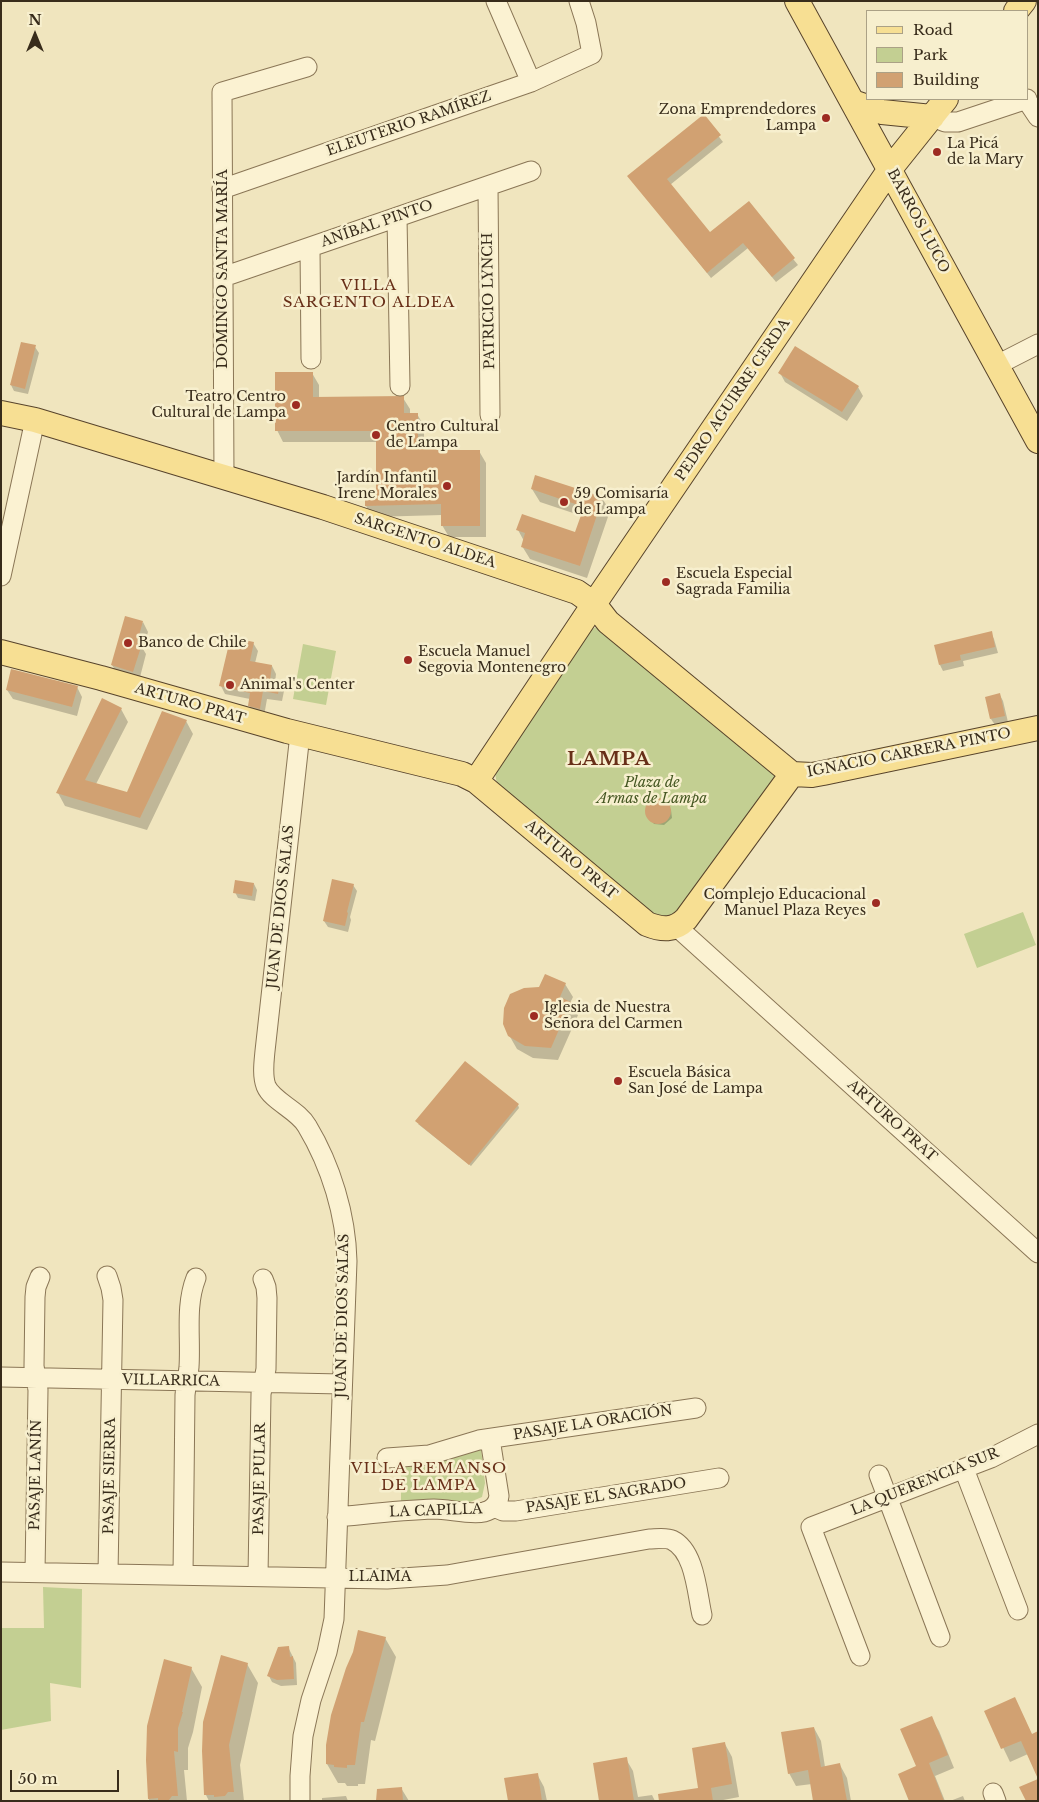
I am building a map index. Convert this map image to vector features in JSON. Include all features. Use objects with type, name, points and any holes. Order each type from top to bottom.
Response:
[{"type":"main road","name":"BARROS LUCO","points":[[797,1],[1038,441]]},
{"type":"main road","points":[[853,102],[895,115],[939,108]]},
{"type":"main road","name":"PEDRO AGUIRRE CERDA","points":[[476,781],[890,169],[939,108]]},
{"type":"main road","name":"SARGENTO ALDEA","points":[[1,413],[35,420],[401,532],[584,596],[594,604],[608,622],[792,774]]},
{"type":"main road","name":"ARTURO PRAT","points":[[1,652],[109,680],[300,734],[451,770],[476,781],[647,924],[661,928],[677,927]]},
{"type":"main road","name":"IGNACIO CARRERA PINTO","points":[[677,927],[686,919],[792,774],[812,775],[823,773],[1038,728]]},
{"type":"street","points":[[496,1],[531,82]]},
{"type":"street","name":"ELEUTERIO RAMÍREZ","points":[[222,189],[531,82],[592,54],[586,23],[578,1]]},
{"type":"street","name":"DOMINGO SANTA MARÍA","points":[[224,477],[222,92],[307,67]]},
{"type":"street","points":[[939,108],[945,122],[958,122],[1024,100]]},
{"type":"street","points":[[1028,100],[1038,117]]},
{"type":"street","name":"ANÍBAL PINTO","points":[[223,277],[531,172]]},
{"type":"street","name":"PATRICIO LYNCH","points":[[488,186],[490,415]]},
{"type":"street","points":[[397,217],[400,386]]},
{"type":"street","points":[[310,247],[310,359]]},
{"type":"street","points":[[997,365],[1038,344]]},
{"type":"street","points":[[1,576],[35,420]]},
{"type":"street","name":"JUAN DE DIOS SALAS","points":[[300,734],[264,1074],[266,1087],[306,1124],[326,1167],[341,1213],[347,1261],[334,1619],[327,1652],[311,1700],[304,1736],[300,1776],[300,1801]]},
{"type":"street","name":"ARTURO PRAT","points":[[677,927],[1038,1253]]},
{"type":"street","name":"PASAJE SIERRA","points":[[107,1276],[112,1294],[108,1573]]},
{"type":"street","name":"PASAJE LANÍN","points":[[34,1572],[38,1390],[34,1366],[34,1297],[40,1277]]},
{"type":"street","points":[[183,1575],[185,1394],[189,1368],[191,1292],[196,1278]]},
{"type":"street","name":"PASAJE PULAR","points":[[258,1576],[261,1394],[266,1369],[267,1298],[263,1279]]},
{"type":"street","name":"VILLARRICA","points":[[1,1377],[342,1384]]},
{"type":"street","name":"PASAJE LA ORACIÓN","points":[[387,1458],[429,1455],[468,1442],[696,1408]]},
{"type":"street","name":"LA QUERENCIA SUR","points":[[860,1656],[811,1527],[964,1469],[1037,1436]]},
{"type":"street","name":"LA CAPILLA","points":[[337,1517],[427,1510],[480,1512],[494,1507],[498,1503],[499,1496],[490,1439]]},
{"type":"street","points":[[964,1469],[1018,1610]]},
{"type":"street","points":[[879,1474],[940,1637]]},
{"type":"street","name":"PASAJE EL SAGRADO","points":[[494,1507],[503,1511],[516,1511],[719,1478]]},
{"type":"street","name":"LLAIMA","points":[[1,1572],[387,1579],[447,1575],[649,1539],[671,1539],[680,1546],[692,1563],[702,1614]]},
{"type":"green space","name":"Plaza de Armas de Lampa","points":[[597,627],[610,633],[777,770],[781,781],[680,915],[656,920],[497,785],[495,772],[589,630]]},
{"type":"green space","points":[[303,644],[336,651],[326,705],[293,699]]},
{"type":"green space","points":[[1023,912],[1036,945],[977,968],[964,934]]},
{"type":"green space","points":[[481,1448],[485,1483],[482,1497],[470,1502],[401,1502],[401,1465]]},
{"type":"green space","points":[[43,1587],[82,1589],[81,1688],[50,1683],[51,1721],[1,1730],[1,1628],[44,1628]]},
{"type":"building","points":[[704,114],[721,135],[667,179],[710,232],[749,201],[795,258],[772,277],[743,243],[707,273],[627,176]]},
{"type":"building","points":[[21,342],[36,345],[25,389],[10,385]]},
{"type":"building","points":[[795,346],[859,386],[842,412],[778,373]]},
{"type":"building","points":[[275,372],[313,372],[313,397],[404,396],[404,413],[418,413],[418,447],[436,447],[436,450],[480,450],[480,526],[441,526],[441,504],[365,506],[365,491],[376,491],[376,431],[275,431]]},
{"type":"building","points":[[535,475],[603,497],[580,566],[521,547],[525,533],[516,530],[522,514],[575,532],[584,507],[531,489]]},
{"type":"building","name":"Banco de Chile","points":[[125,616],[143,621],[137,643],[142,644],[133,672],[111,665]]},
{"type":"building","points":[[992,631],[995,647],[960,655],[961,660],[939,665],[934,645]]},
{"type":"building","points":[[234,638],[254,642],[250,661],[272,665],[270,681],[280,682],[278,694],[263,691],[260,709],[248,706],[250,693],[219,686],[228,648],[232,649]]},
{"type":"building","points":[[11,669],[78,686],[72,707],[6,690]]},
{"type":"building","points":[[1000,693],[1005,716],[990,719],[985,697]]},
{"type":"building","points":[[102,698],[122,708],[85,780],[127,792],[162,711],[187,720],[140,818],[56,793]]},
{"type":"building","points":[[658,798],[667,802],[671,811],[667,820],[658,824],[649,820],[645,811],[649,802]]},
{"type":"building","points":[[332,879],[354,884],[345,926],[323,921]]},
{"type":"building","points":[[235,880],[254,883],[252,896],[233,893]]},
{"type":"building","name":"Iglesia de Nuestra Señora del Carmen","points":[[545,974],[566,983],[560,997],[571,1002],[551,1048],[525,1046],[508,1036],[503,1024],[504,1008],[510,994],[524,988],[539,987]]},
{"type":"building","points":[[465,1061],[519,1104],[469,1165],[415,1121]]},
{"type":"building","points":[[358,1630],[386,1637],[364,1722],[361,1722],[355,1765],[347,1765],[347,1768],[334,1767],[334,1765],[326,1764],[326,1745],[331,1715],[353,1652]]},
{"type":"building","points":[[289,1646],[290,1657],[293,1656],[294,1679],[277,1680],[267,1676],[278,1647]]},
{"type":"building","points":[[221,1655],[248,1663],[229,1745],[234,1792],[228,1792],[225,1796],[214,1797],[214,1795],[204,1795],[203,1722]]},
{"type":"building","points":[[164,1659],[192,1667],[178,1728],[178,1752],[174,1751],[178,1796],[172,1796],[169,1800],[158,1801],[158,1798],[148,1799],[147,1726]]},
{"type":"building","points":[[1015,1697],[1032,1734],[1038,1731],[1038,1779],[1021,1741],[1001,1749],[984,1711]]},
{"type":"building","points":[[932,1716],[948,1755],[929,1763],[944,1801],[909,1801],[898,1774],[916,1766],[900,1729]]},
{"type":"building","points":[[814,1727],[821,1767],[840,1763],[847,1801],[813,1801],[808,1770],[788,1774],[781,1732]]},
{"type":"building","points":[[725,1742],[732,1784],[711,1788],[713,1801],[659,1801],[658,1794],[698,1788],[692,1748]]},
{"type":"building","points":[[627,1757],[634,1801],[599,1801],[593,1763]]},
{"type":"building","points":[[538,1773],[542,1801],[508,1801],[504,1778]]},
{"type":"building","points":[[1038,1779],[1038,1801],[1026,1801],[1019,1787]]},
{"type":"building","points":[[402,1787],[403,1801],[376,1801],[377,1789]]},
{"type":"place","name":"Zona Emprendedores Lampa","points":[[826,118]]},
{"type":"place","name":"La Picá de la Mary","points":[[937,152]]},
{"type":"place","name":"Teatro Centro Cultural de Lampa","points":[[296,405]]},
{"type":"place","name":"Centro Cultural de Lampa","points":[[376,435]]},
{"type":"place","name":"Jardín Infantil Irene Morales","points":[[447,486]]},
{"type":"place","name":"59 Comisaría de Lampa","points":[[564,502]]},
{"type":"place","name":"Escuela Especial Sagrada Familia","points":[[666,582]]},
{"type":"place","name":"Banco de Chile","points":[[128,643]]},
{"type":"place","name":"Escuela Manuel Segovia Montenegro","points":[[408,660]]},
{"type":"place","name":"Animal's Center","points":[[230,685]]},
{"type":"place","name":"Complejo Educacional Manuel Plaza Reyes","points":[[876,903]]},
{"type":"place","name":"Iglesia de Nuestra Señora del Carmen","points":[[534,1016]]},
{"type":"place","name":"Escuela Básica San José de Lampa","points":[[618,1081]]},
{"type":"district","name":"VILLA SARGENTO ALDEA","points":[[369,294]]},
{"type":"district","name":"LAMPA","points":[[609,760]]},
{"type":"district","name":"VILLA REMANSO DE LAMPA","points":[[429,1478]]}]
